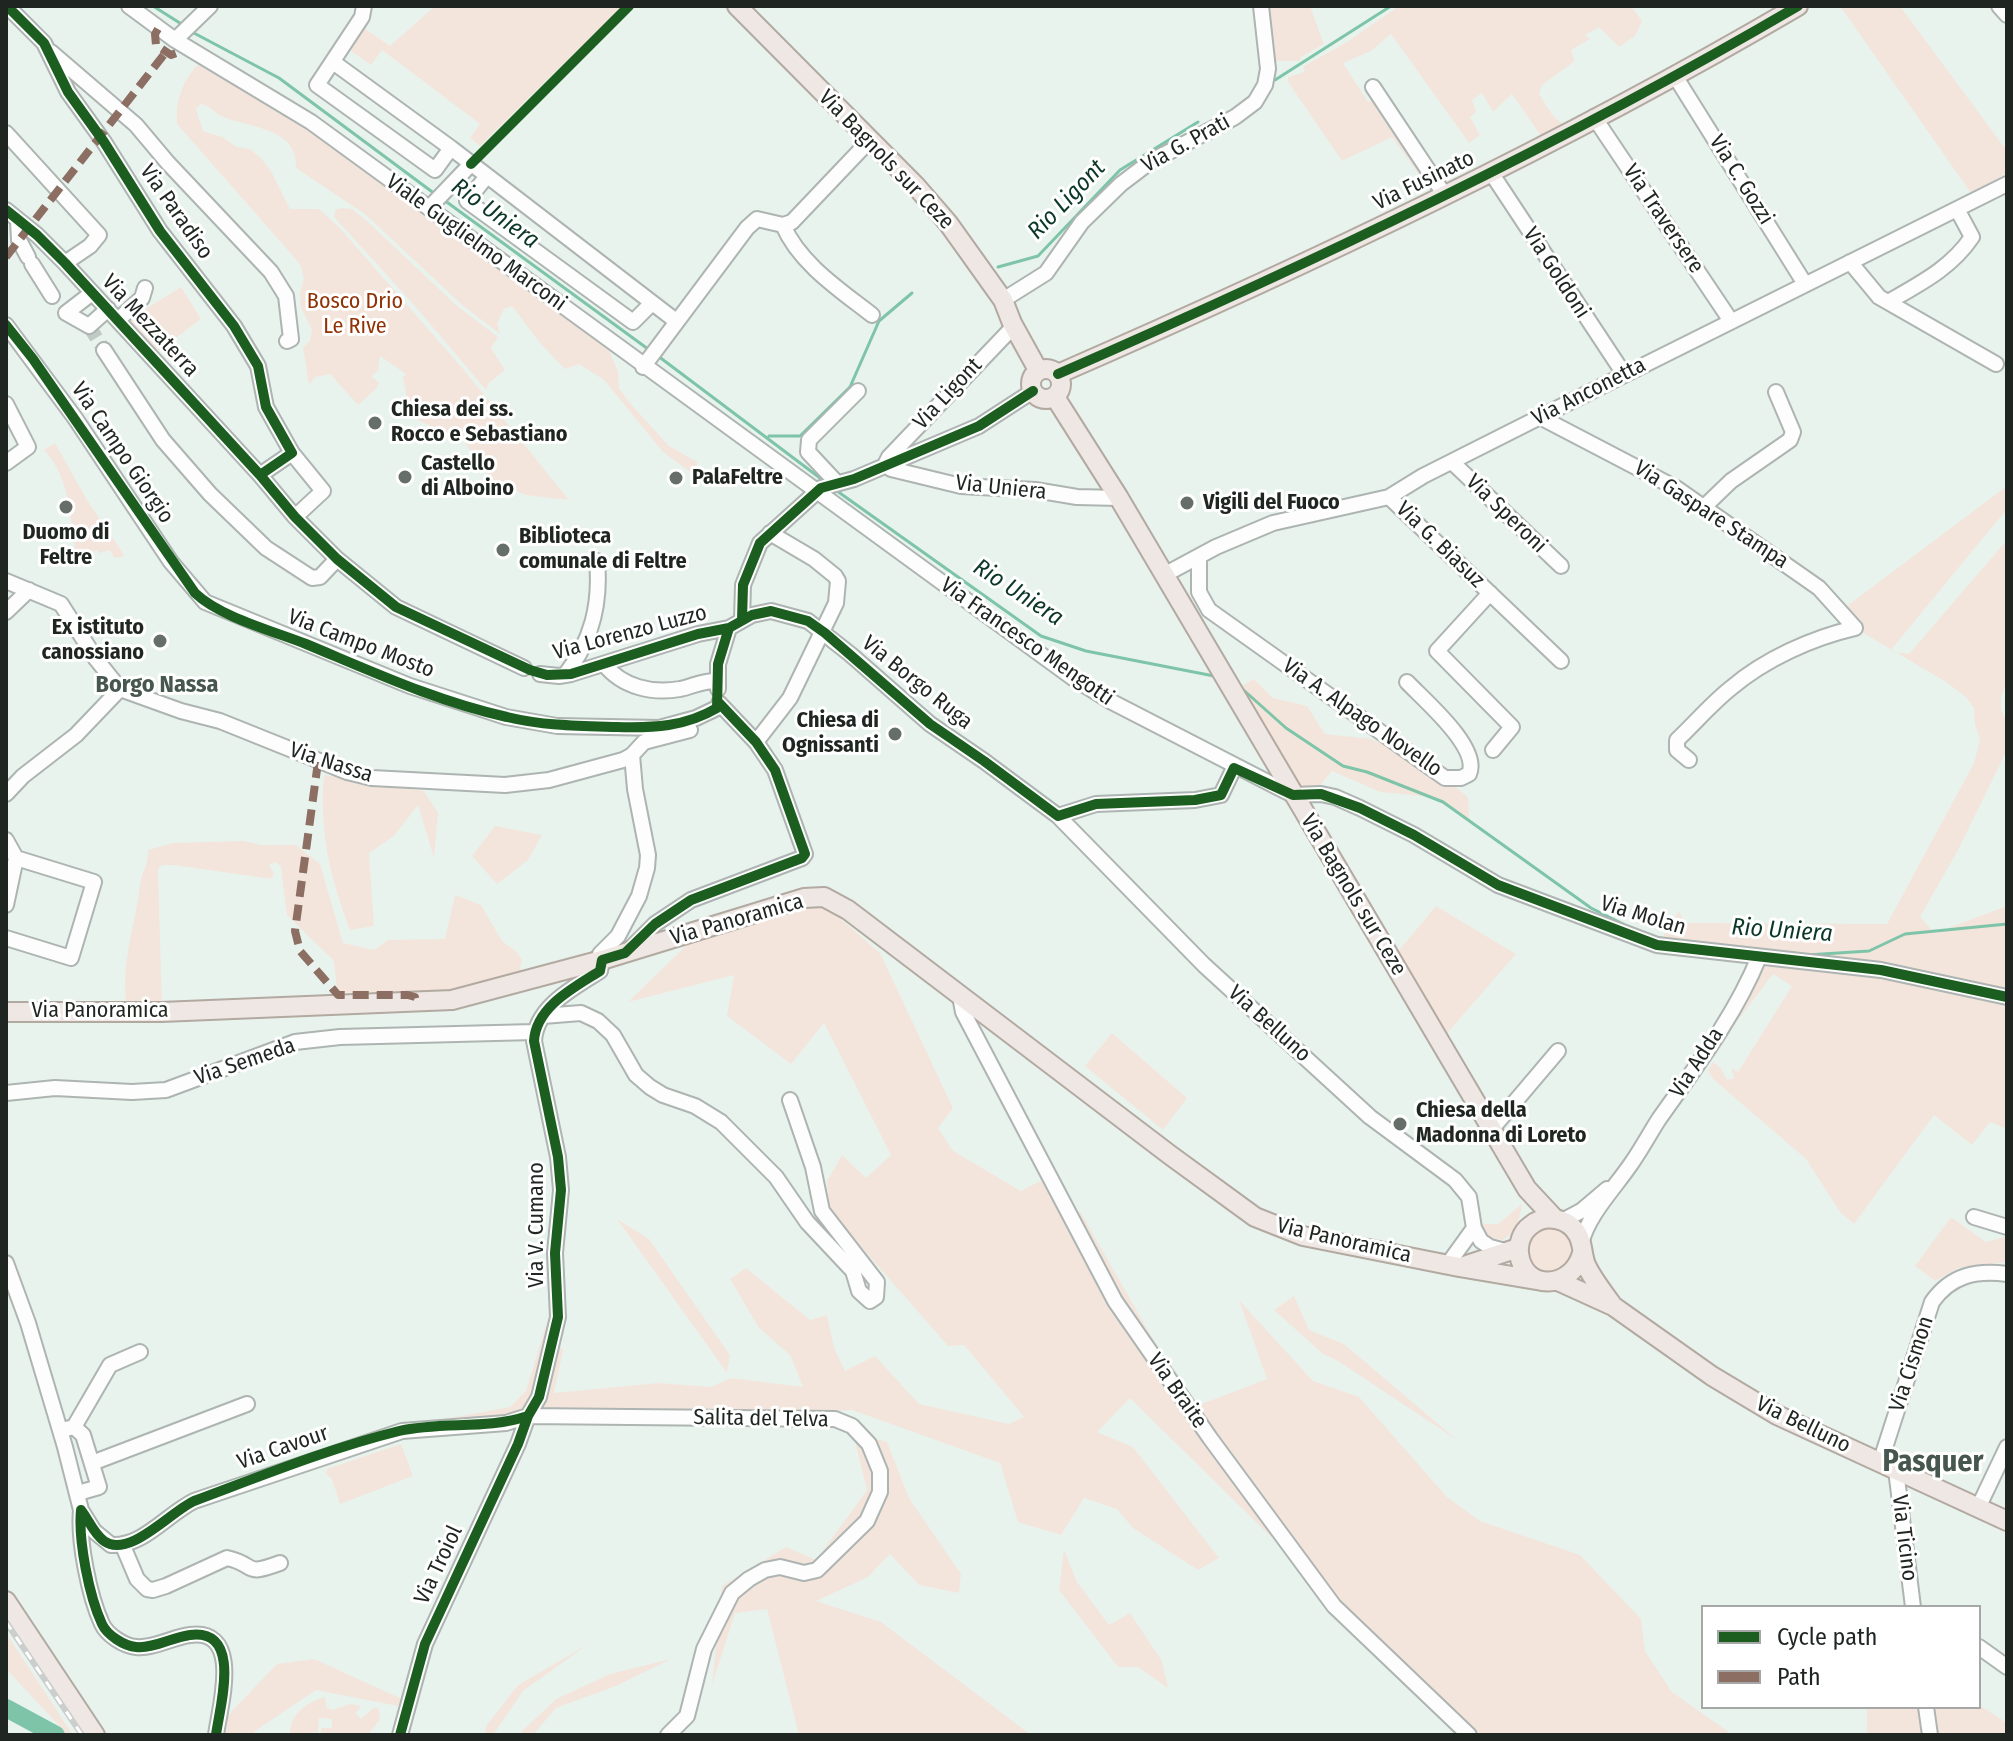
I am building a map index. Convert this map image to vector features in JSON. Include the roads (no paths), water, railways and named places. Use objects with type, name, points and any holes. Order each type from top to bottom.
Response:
[{"type":"main road","name":"Via Bagnols sur Ceze","points":[[737,6],[948,223],[1003,300],[1038,370]]},
{"type":"main road","name":"Via Fusinato","points":[[1058,374],[1161,330],[1444,194],[1675,76],[1798,6]]},
{"type":"main road","points":[[1047,368],[1058,374],[1061,388],[1055,397],[1040,398],[1033,391],[1032,378],[1038,370],[1047,368]]},
{"type":"main road","name":"Via Bagnols sur Ceze","points":[[1055,397],[1119,498],[1527,1189],[1558,1220]]},
{"type":"main road","name":"Via Panoramica","points":[[6,1012],[161,1012],[452,1000],[602,960],[804,898],[824,897],[848,910],[1255,1217],[1303,1236],[1453,1266],[1550,1281]]},
{"type":"main road","name":"Via Bagnols sur Ceze","points":[[1527,1189],[1529,1226]]},
{"type":"main road","points":[[1514,1250],[1529,1226],[1537,1221],[1558,1220]]},
{"type":"main road","name":"Via Belluno","points":[[1558,1220],[1573,1228],[1593,1278],[1613,1306]]},
{"type":"main road","points":[[1550,1281],[1574,1271],[1582,1249]]},
{"type":"main road","name":"Via Panoramica","points":[[1453,1266],[1514,1250]]},
{"type":"main road","name":"Via Belluno","points":[[1514,1250],[1524,1269],[1613,1306],[1746,1397],[2007,1521]]},
{"type":"main road","points":[[6,1601],[95,1735]]},
{"type":"street","name":"Via Paradiso","points":[[7,6],[48,49],[68,92],[104,142],[160,231],[221,306],[258,366],[266,407],[292,453],[323,491],[298,521]]},
{"type":"street","name":"Viale Guglielmo Marconi","points":[[129,6],[185,29],[311,122],[436,201],[650,358],[819,490]]},
{"type":"street","points":[[185,29],[210,6]]},
{"type":"street","points":[[364,6],[362,17],[317,85],[435,170],[451,148]]},
{"type":"street","name":"Via G. Prati","points":[[1003,300],[1046,273],[1091,212],[1121,184],[1163,154],[1244,111],[1255,102],[1265,85],[1268,62],[1261,6]]},
{"type":"street","points":[[1999,6],[2007,15]]},
{"type":"street","points":[[48,49],[136,125],[271,272],[286,296],[291,339],[287,341]]},
{"type":"street","points":[[333,62],[451,148],[676,321]]},
{"type":"street","name":"Via C. Gozzi","points":[[1675,76],[1805,284]]},
{"type":"street","points":[[1373,87],[1444,194]]},
{"type":"street","name":"Via Traversere","points":[[1594,117],[1731,321]]},
{"type":"street","points":[[6,133],[99,235],[90,246],[65,263]]},
{"type":"street","points":[[783,225],[796,218],[870,140]]},
{"type":"street","points":[[436,201],[471,164]]},
{"type":"street","name":"Via Goldoni","points":[[1490,171],[1624,374]]},
{"type":"street","points":[[487,176],[467,201],[633,322],[652,303]]},
{"type":"street","name":"Via Anconetta","points":[[1164,575],[1273,523],[1389,497],[1624,374],[2007,184]]},
{"type":"street","points":[[1888,302],[1939,273],[1959,256],[1972,237],[1957,209]]},
{"type":"street","name":"Via Mezzaterra","points":[[6,210],[37,235],[113,314],[298,521]]},
{"type":"street","points":[[650,358],[752,222],[765,219],[783,225],[792,243],[872,315]]},
{"type":"street","points":[[18,221],[19,240],[59,304],[89,326],[142,298],[145,288]]},
{"type":"street","points":[[1850,262],[1879,297],[1996,364]]},
{"type":"street","points":[[59,304],[92,293]]},
{"type":"street","name":"Via Campo Giorgio","points":[[6,325],[75,418],[171,562],[205,602]]},
{"type":"street","name":"Via Ligont","points":[[885,465],[889,457],[1014,326]]},
{"type":"street","points":[[104,350],[163,440],[227,512],[266,548],[309,578],[320,577],[337,559]]},
{"type":"street","points":[[837,483],[808,452],[807,446],[809,440],[858,391]]},
{"type":"street","points":[[625,953],[662,919],[691,900],[774,870],[805,854],[775,770],[756,742],[720,709],[720,655],[736,624],[743,585],[760,543],[819,490],[854,479],[979,426],[1033,391]]},
{"type":"street","points":[[1704,507],[1731,481],[1790,440],[1793,432],[1776,392]]},
{"type":"street","points":[[6,404],[28,447],[6,463]]},
{"type":"street","name":"Via Gaspare Stampa","points":[[1540,417],[1635,465],[1704,507],[1819,588],[1855,628],[1835,633],[1763,665],[1730,688],[1677,740],[1677,750],[1689,760]]},
{"type":"street","points":[[260,475],[292,453]]},
{"type":"street","name":"Via Speroni","points":[[1452,462],[1561,566]]},
{"type":"street","name":"Via Uniera","points":[[885,465],[961,486],[1119,498]]},
{"type":"street","name":"Via Francesco Mengotti","points":[[819,490],[1073,678],[1234,768],[1293,795]]},
{"type":"street","name":"Via G. Biasuz","points":[[1389,497],[1561,661]]},
{"type":"street","name":"Via Lorenzo Luzzo","points":[[298,521],[337,559],[396,607],[524,668]]},
{"type":"street","points":[[756,742],[790,698],[836,603],[838,581],[814,559],[770,533]]},
{"type":"street","name":"Via A. Alpago Novello","points":[[1199,556],[1199,592],[1209,610],[1445,778],[1461,778],[1469,774],[1472,763],[1466,747],[1407,682]]},
{"type":"street","points":[[565,675],[588,639],[598,592],[597,561]]},
{"type":"street","points":[[6,581],[61,604],[96,659],[120,689],[76,735],[23,776],[6,794]]},
{"type":"street","points":[[6,612],[29,590]]},
{"type":"street","name":"Via G. Biasuz","points":[[1490,593],[1437,651],[1512,727],[1493,750]]},
{"type":"street","name":"Via Campo Mosto","points":[[205,602],[410,686],[506,717],[557,726],[659,728],[720,709]]},
{"type":"street","name":"Via Borgo Ruga","points":[[736,624],[771,611],[808,621],[930,724],[1058,816]]},
{"type":"street","name":"Via Lorenzo Luzzo","points":[[540,674],[565,675],[736,624]]},
{"type":"street","points":[[604,664],[619,679],[651,690],[684,688],[695,682],[718,681]]},
{"type":"street","name":"Via Nassa","points":[[120,689],[220,721],[325,765],[372,778],[434,783],[530,783],[589,770],[632,755],[644,742],[699,727],[720,709]]},
{"type":"street","points":[[534,1032],[543,1016],[573,988],[600,971],[600,954],[618,936],[639,896],[647,868],[646,844],[632,755]]},
{"type":"street","points":[[1058,816],[1096,804],[1195,800],[1221,795],[1234,768]]},
{"type":"street","name":"Via Molan","points":[[1293,795],[1321,794],[1360,808],[1414,835],[1498,885],[1657,945],[1881,970],[2007,997]]},
{"type":"street","name":"Via Belluno","points":[[1058,816],[1204,965],[1370,1117],[1463,1188],[1469,1197],[1474,1228],[1481,1241],[1490,1247],[1514,1250]]},
{"type":"street","points":[[6,840],[16,858],[6,905]]},
{"type":"street","points":[[6,938],[71,958],[94,882],[16,858]]},
{"type":"street","name":"Via Adda","points":[[1582,1249],[1586,1227],[1693,1074],[1750,981],[1759,957]]},
{"type":"street","name":"Via Braite","points":[[960,996],[963,1012],[1124,1313],[1210,1438],[1334,1606],[1469,1735]]},
{"type":"street","points":[[543,1016],[581,1013],[598,1021],[613,1035],[636,1075],[650,1087],[695,1106],[721,1122],[776,1177],[807,1222],[853,1271],[859,1291],[870,1301],[876,1297],[877,1282],[822,1211],[813,1167],[790,1100]]},
{"type":"street","name":"Via Semeda","points":[[6,1093],[55,1088],[132,1092],[166,1090],[295,1042],[340,1037],[534,1032]]},
{"type":"street","name":"Via V. Cumano","points":[[528,1416],[539,1397],[558,1317],[555,1253],[561,1190],[557,1148],[534,1032]]},
{"type":"street","points":[[1491,1130],[1558,1051]]},
{"type":"street","name":"Via Adda","points":[[1558,1220],[1590,1204],[1630,1166]]},
{"type":"street","points":[[1974,1217],[2007,1227]]},
{"type":"street","points":[[1453,1266],[1474,1228]]},
{"type":"street","points":[[6,1263],[67,1429],[81,1510],[79,1530],[103,1626],[115,1638],[138,1648],[192,1634],[212,1640],[224,1661],[226,1684],[216,1735]]},
{"type":"street","name":"Via Cismon","points":[[1888,1466],[1932,1302],[1942,1288],[1971,1273],[2007,1274]]},
{"type":"street","points":[[67,1429],[110,1365],[140,1352]]},
{"type":"street","points":[[92,1463],[247,1404]]},
{"type":"street","name":"Via Cavour","points":[[123,1546],[133,1543],[178,1509],[194,1501],[334,1452],[402,1431],[506,1423],[528,1416]]},
{"type":"street","name":"Via Troiol","points":[[400,1735],[425,1644],[518,1444],[528,1416]]},
{"type":"street","name":"Salita del Telva","points":[[528,1416],[835,1419],[852,1426],[869,1444],[880,1471],[880,1492],[867,1521],[817,1570],[804,1573],[780,1567],[765,1570],[732,1593],[704,1649],[687,1716],[668,1735]]},
{"type":"street","points":[[67,1429],[83,1435],[99,1487],[78,1493]]},
{"type":"street","points":[[1978,1508],[2006,1454]]},
{"type":"street","name":"Via Ticino","points":[[1888,1466],[1916,1604]]},
{"type":"street","points":[[81,1510],[102,1540],[123,1546],[137,1579],[147,1589],[166,1586],[227,1558],[241,1563],[250,1571],[280,1563]]},
{"type":"street","points":[[1981,1648],[2007,1667]]},
{"type":"street","points":[[1926,1709],[1930,1735]]},
{"type":"waterway","name":"Rio Uniera","points":[[153,6],[183,25]]},
{"type":"waterway","name":"Rio Ligont","points":[[1275,80],[1391,6]]},
{"type":"waterway","name":"Rio Uniera","points":[[192,32],[279,78],[435,194]]},
{"type":"waterway","name":"Rio Ligont","points":[[998,267],[1038,256],[1120,170],[1198,122]]},
{"type":"waterway","name":"Rio Uniera","points":[[444,200],[648,349]]},
{"type":"waterway","name":"Rio Ligont","points":[[769,436],[800,436],[850,387],[879,321],[912,293]]},
{"type":"waterway","name":"Rio Uniera","points":[[658,356],[824,481]]},
{"type":"waterway","name":"Rio Uniera","points":[[837,491],[1041,636],[1086,651],[1214,676]]},
{"type":"waterway","name":"Rio Uniera","points":[[1239,686],[1286,728],[1343,766],[1367,772],[1443,802],[1591,908],[1631,928]]},
{"type":"waterway","name":"Rio Uniera","points":[[1807,955],[1869,951],[1905,934],[2007,924]]},
{"type":"waterway","name":"Rio Uniera","points":[[1652,937],[1680,941]]},
{"type":"waterway","points":[[6,1708],[56,1735]]},
{"type":"tunnel","points":[[89,326],[104,350]]},
{"type":"railway","points":[[6,1622],[82,1735]]},
{"type":"place","name":"Chiesa dei ss. Rocco e Sebastiano","points":[[375,423]]},
{"type":"place","name":"Castello di Alboino","points":[[405,477]]},
{"type":"place","name":"PalaFeltre","points":[[676,478]]},
{"type":"place","name":"Vigili del Fuoco","points":[[1187,503]]},
{"type":"place","name":"Duomo di Feltre","points":[[66,507]]},
{"type":"place","name":"Biblioteca comunale di Feltre","points":[[503,550]]},
{"type":"place","name":"Ex istituto canossiano","points":[[160,641]]},
{"type":"place","name":"Chiesa di Ognissanti","points":[[895,734]]},
{"type":"place","name":"Chiesa della Madonna di Loreto","points":[[1400,1124]]},
{"type":"district","name":"Borgo Nassa","points":[[157,685]]},
{"type":"district","name":"Pasquer","points":[[1933,1463]]},
{"type":"park label","name":"Bosco Drio Le Rive","points":[[355,314]]}]
